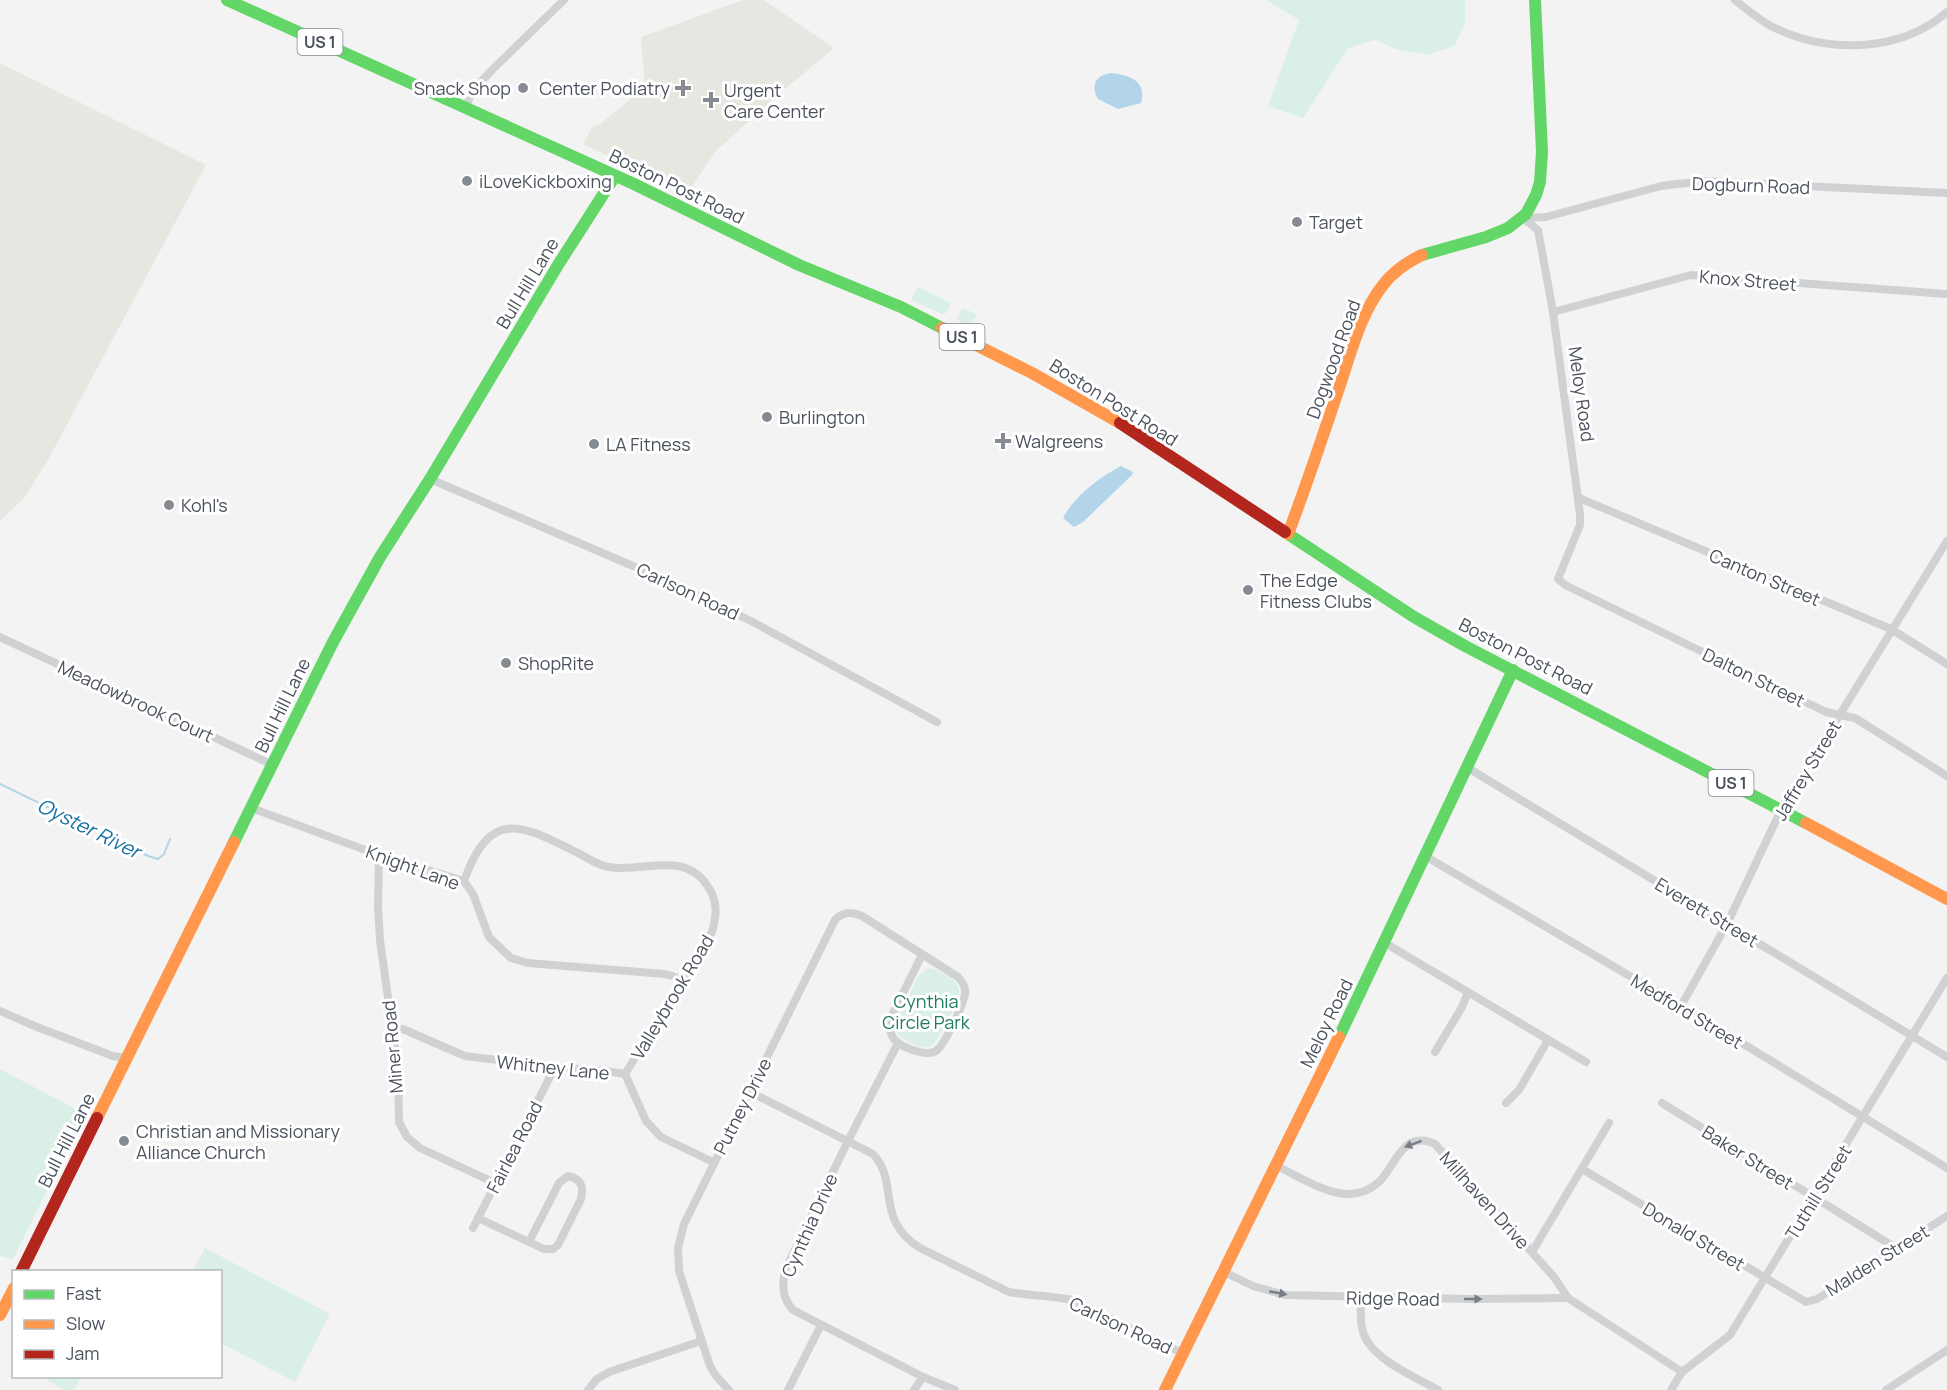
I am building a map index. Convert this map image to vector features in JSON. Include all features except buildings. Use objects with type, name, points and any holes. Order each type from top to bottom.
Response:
[{"type":"main road","name":"Boston Post Road","points":[[227,0],[615,176],[799,265],[901,307],[1032,373],[1118,423],[1414,617],[1947,899]]},
{"type":"main road","points":[[1524,218],[1534,201],[1540,174],[1535,0]]},
{"type":"main road","name":"Bull Hill Lane","points":[[22,1270],[333,642],[381,557],[547,283],[615,176]]},
{"type":"main road","name":"Dogwood Road","points":[[1288,534],[1311,476],[1358,334],[1370,306],[1383,285],[1402,266],[1419,255],[1440,247],[1500,233],[1524,218]]},
{"type":"main road","name":"Meloy Road","points":[[1165,1390],[1385,943],[1513,670]]},
{"type":"main road","points":[[0,1315],[12,1292]]},
{"type":"street","points":[[466,107],[472,91],[564,0]]},
{"type":"street","points":[[1735,0],[1768,24],[1789,33],[1810,40],[1845,45],[1874,45],[1903,37],[1947,12]]},
{"type":"street","name":"Dogburn Road","points":[[1524,218],[1546,218],[1661,186],[1702,181],[1947,193]]},
{"type":"street","name":"Meloy Road","points":[[1524,218],[1538,230],[1553,312],[1579,498],[1580,525],[1558,579]]},
{"type":"street","name":"Knox Street","points":[[1553,312],[1690,275],[1947,294]]},
{"type":"street","name":"Carlson Road","points":[[430,479],[654,575],[751,621],[937,722]]},
{"type":"street","name":"Canton Street","points":[[1579,498],[1891,630],[1947,664]]},
{"type":"street","name":"Jaffrey Street","points":[[1680,1006],[1727,924],[1781,810],[1891,630],[1946,546]]},
{"type":"street","name":"Dalton Street","points":[[1558,579],[1566,585],[1826,712],[1855,718],[1947,776]]},
{"type":"street","name":"Meadowbrook Court","points":[[0,637],[273,765]]},
{"type":"street","name":"Everett Street","points":[[1468,768],[1947,1056]]},
{"type":"street","name":"Knight Lane","points":[[251,808],[379,855],[464,881],[473,894],[489,937],[511,958],[528,963],[665,974],[682,979]]},
{"type":"street","name":"Valleybrook Road","points":[[464,881],[471,860],[481,844],[492,835],[514,829],[534,831],[609,867],[668,865],[686,867],[705,882],[711,890],[716,908],[716,920],[712,932],[637,1058],[625,1074]]},
{"type":"street","name":"Miner Road","points":[[379,855],[380,940],[398,1070],[398,1107],[402,1130],[420,1148],[495,1183]]},
{"type":"street","name":"Medford Street","points":[[1425,856],[1680,1006],[1947,1168]]},
{"type":"street","name":"Putney Drive","points":[[729,1390],[712,1371],[681,1279],[678,1248],[684,1224],[713,1162],[839,916],[848,913],[861,916],[922,955]]},
{"type":"street","points":[[1385,943],[1586,1062]]},
{"type":"street","points":[[922,955],[962,981],[965,996],[944,1041],[936,1051],[930,1054],[921,1053],[898,1043],[890,1032],[890,1020],[922,955]]},
{"type":"street","name":"Tuthill Street","points":[[1671,1390],[1682,1372],[1730,1335],[1947,978]]},
{"type":"street","points":[[1435,1052],[1462,1007],[1468,992]]},
{"type":"street","points":[[0,1011],[113,1056],[126,1058]]},
{"type":"street","name":"Whitney Lane","points":[[393,1027],[465,1056],[625,1074],[646,1121],[661,1137],[713,1162]]},
{"type":"street","points":[[1506,1103],[1519,1090],[1548,1040]]},
{"type":"street","name":"Cynthia Drive","points":[[898,1043],[785,1270],[782,1282],[789,1305],[793,1310],[922,1377],[955,1390]]},
{"type":"street","name":"Fairlea Road","points":[[473,1228],[555,1067]]},
{"type":"street","name":"Carlson Road","points":[[750,1092],[873,1154],[879,1160],[883,1172],[890,1210],[900,1231],[909,1240],[1009,1292],[1055,1296],[1072,1300],[1182,1353]]},
{"type":"street","name":"Baker Street","points":[[1662,1103],[1896,1248]]},
{"type":"street","points":[[1532,1252],[1609,1122]]},
{"type":"street","name":"Millhaven Drive","points":[[1275,1165],[1332,1192],[1358,1193],[1379,1182],[1398,1154],[1409,1144],[1420,1141],[1430,1142],[1439,1147],[1532,1252],[1554,1277],[1568,1298],[1682,1372]]},
{"type":"street","name":"Donald Street","points":[[1582,1169],[1806,1302]]},
{"type":"street","points":[[478,1218],[529,1242],[547,1250],[555,1248],[581,1199],[583,1190],[579,1180],[568,1176],[559,1183],[529,1242]]},
{"type":"street","name":"Malden Street","points":[[1806,1302],[1816,1299],[1947,1216]]},
{"type":"street","name":"Ridge Road","points":[[1224,1272],[1253,1286],[1285,1295],[1361,1298],[1568,1298]]},
{"type":"street","points":[[1361,1298],[1362,1328],[1373,1348],[1388,1360],[1438,1390]]},
{"type":"street","points":[[788,1390],[821,1325]]},
{"type":"street","points":[[588,1390],[597,1379],[609,1372],[701,1341]]},
{"type":"street","points":[[1886,1390],[1947,1350]]},
{"type":"street","points":[[914,1390],[922,1377]]},
{"type":"shaded area","points":[[743,0],[764,0],[834,48],[716,151],[687,194],[583,144],[593,126],[599,125],[645,87],[641,37]]},
{"type":"shaded area","points":[[0,63],[206,165],[48,460],[24,498],[0,521]]},
{"type":"green space","points":[[1267,0],[1465,0],[1465,24],[1454,46],[1427,55],[1396,49],[1375,40],[1348,48],[1303,118],[1268,106],[1299,20]]},
{"type":"green space","points":[[918,287],[951,303],[946,313],[942,314],[913,301],[912,297]]},
{"type":"green space","points":[[962,308],[977,314],[969,327],[957,320]]},
{"type":"green space","name":"Cynthia Circle Park","points":[[930,968],[952,979],[959,990],[956,1003],[942,1031],[933,1044],[929,1047],[921,1047],[899,1036],[895,1024],[919,975]]},
{"type":"green space","points":[[0,1069],[85,1114],[13,1259],[0,1256]]},
{"type":"green space","points":[[205,1248],[330,1314],[295,1382],[222,1344],[222,1270],[194,1270]]},
{"type":"green space","points":[[44,1378],[80,1378],[74,1390],[64,1390]]},
{"type":"water","points":[[1111,73],[1125,75],[1139,84],[1142,89],[1141,103],[1118,109],[1098,99],[1095,85],[1098,78]]},
{"type":"water","points":[[1121,466],[1133,472],[1132,475],[1083,522],[1074,527],[1063,518],[1088,488]]},
{"type":"waterway","name":"Oyster River","points":[[0,784],[148,856],[158,859],[164,854],[170,839]]},
{"type":"traffic: fast","points":[[227,0],[634,184],[799,265],[901,307],[942,328]]},
{"type":"traffic: fast","points":[[1422,255],[1486,237],[1508,228],[1526,214],[1536,195],[1540,182],[1542,152],[1535,0]]},
{"type":"traffic: fast","points":[[234,842],[333,642],[380,557],[615,176]]},
{"type":"traffic: fast","points":[[1285,532],[1414,617],[1465,646],[1806,823]]},
{"type":"traffic: fast","points":[[1339,1037],[1513,670]]},
{"type":"traffic: slow","points":[[1288,534],[1363,319],[1375,296],[1387,280],[1422,255]]},
{"type":"traffic: slow","points":[[942,328],[1032,373],[1120,423]]},
{"type":"traffic: slow","points":[[1806,823],[1947,899]]},
{"type":"traffic: slow","points":[[97,1118],[234,842]]},
{"type":"traffic: slow","points":[[1165,1390],[1339,1037]]},
{"type":"traffic: slow","points":[[0,1315],[12,1292]]},
{"type":"traffic: jam","points":[[1120,423],[1285,532]]},
{"type":"traffic: jam","points":[[22,1270],[97,1118]]},
{"type":"place","name":"Snack Shop","points":[[523,88]]},
{"type":"place","name":"Center Podiatry","points":[[683,88]]},
{"type":"place","name":"Urgent Care Center","points":[[711,100]]},
{"type":"place","name":"iLoveKickboxing","points":[[467,181]]},
{"type":"place","name":"Target","points":[[1297,222]]},
{"type":"place","name":"Burlington","points":[[767,417]]},
{"type":"place","name":"Walgreens","points":[[1003,441]]},
{"type":"place","name":"LA Fitness","points":[[594,444]]},
{"type":"place","name":"Kohl's","points":[[169,505]]},
{"type":"place","name":"The Edge Fitness Clubs","points":[[1248,590]]},
{"type":"place","name":"ShopRite","points":[[506,663]]},
{"type":"place","name":"Christian and Missionary Alliance Church","points":[[124,1141]]}]
